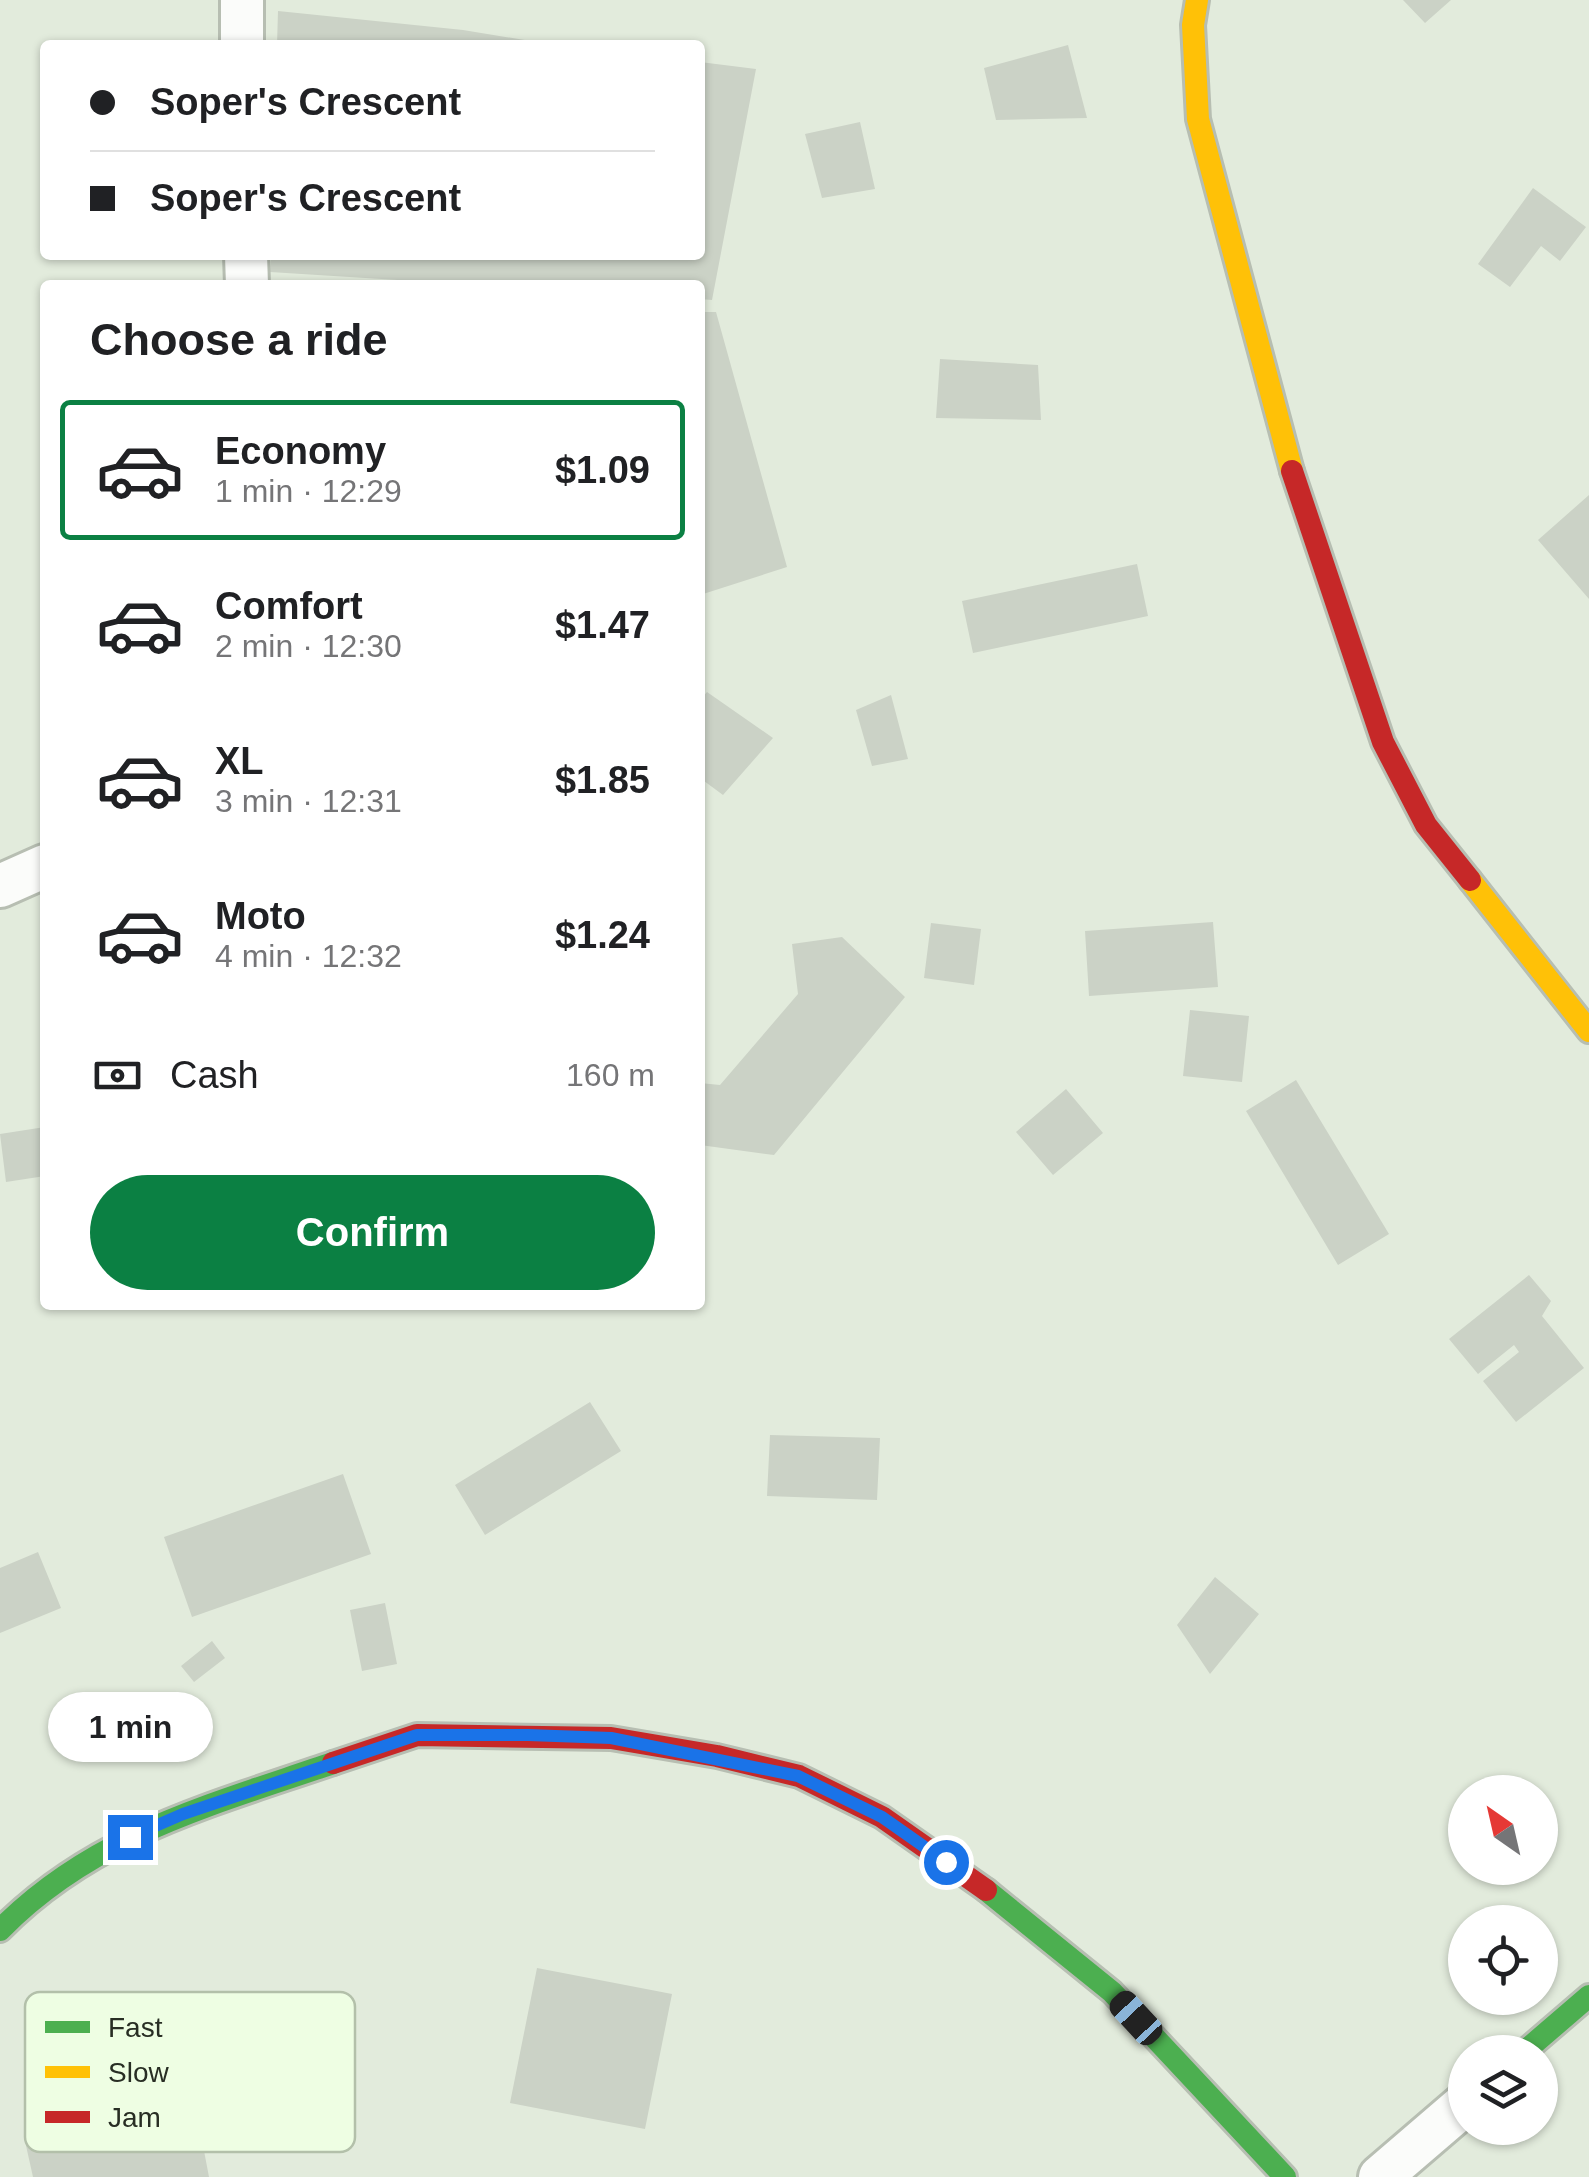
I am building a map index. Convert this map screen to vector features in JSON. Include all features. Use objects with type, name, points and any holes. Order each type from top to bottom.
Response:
[{"type":"street","points":[[242,0],[242,40]]},
{"type":"street","points":[[1197,0],[1193,25],[1198,119],[1214,183],[1289,462],[1383,742],[1426,825],[1589,1030]]},
{"type":"street","points":[[0,886],[40,868]]},
{"type":"street","points":[[0,1930],[37,1892],[104,1848],[183,1814],[417,1735],[611,1738],[717,1756],[798,1776],[882,1817],[1011,1908],[1112,1992],[1284,2177]]},
{"type":"street","points":[[1544,2035],[1589,1996]]},
{"type":"street","points":[[1380,2177],[1448,2119]]},
{"type":"building","points":[[1403,0],[1451,0],[1425,23]]},
{"type":"building","points":[[278,11],[524,40],[277,40]]},
{"type":"building","points":[[1068,45],[1087,118],[996,120],[984,68]]},
{"type":"building","points":[[705,63],[756,69],[712,300],[705,299],[705,280],[397,280],[270,272],[271,260],[705,260]]},
{"type":"building","points":[[860,122],[875,189],[822,198],[805,134]]},
{"type":"building","points":[[1533,188],[1586,227],[1560,261],[1541,246],[1510,287],[1478,264]]},
{"type":"building","points":[[705,312],[716,312],[787,567],[705,593]]},
{"type":"building","points":[[940,359],[1038,365],[1041,420],[936,418]]},
{"type":"building","points":[[1589,495],[1589,599],[1538,540]]},
{"type":"building","points":[[1137,564],[1148,616],[973,653],[962,601]]},
{"type":"building","points":[[707,692],[773,738],[723,795],[705,782]]},
{"type":"building","points":[[891,695],[908,759],[872,766],[856,710]]},
{"type":"building","points":[[1213,922],[1218,987],[1089,996],[1085,931]]},
{"type":"building","points":[[931,923],[981,929],[974,985],[924,978]]},
{"type":"building","points":[[842,937],[905,997],[774,1155],[705,1146],[705,1084],[720,1085],[798,994],[792,944]]},
{"type":"building","points":[[1190,1010],[1249,1016],[1242,1082],[1183,1076]]},
{"type":"building","points":[[1296,1080],[1389,1234],[1338,1265],[1246,1111]]},
{"type":"building","points":[[1066,1089],[1103,1133],[1053,1175],[1016,1132]]},
{"type":"building","points":[[40,1128],[40,1177],[6,1182],[0,1134]]},
{"type":"building","points":[[1529,1275],[1551,1301],[1542,1316],[1584,1368],[1516,1422],[1483,1381],[1519,1352],[1514,1345],[1478,1374],[1449,1339]]},
{"type":"building","points":[[590,1402],[621,1451],[485,1535],[455,1485]]},
{"type":"building","points":[[770,1435],[880,1438],[877,1500],[767,1496]]},
{"type":"building","points":[[343,1474],[371,1554],[192,1617],[164,1537]]},
{"type":"building","points":[[38,1552],[61,1608],[0,1633],[0,1568]]},
{"type":"building","points":[[1215,1577],[1259,1614],[1210,1674],[1177,1625]]},
{"type":"building","points":[[385,1603],[397,1664],[362,1671],[350,1610]]},
{"type":"building","points":[[212,1641],[225,1658],[194,1682],[181,1666]]},
{"type":"building","points":[[537,1968],[672,1994],[645,2129],[510,2103]]},
{"type":"building","points":[[27,2152],[204,2152],[209,2177],[33,2177]]},
{"type":"traffic: fast","points":[[0,1930],[36,1897],[114,1846],[199,1809],[333,1763]]},
{"type":"traffic: fast","points":[[986,1890],[1112,1992],[1285,2177]]},
{"type":"traffic: fast","points":[[1544,2035],[1589,1996]]},
{"type":"traffic: slow","points":[[1197,0],[1193,25],[1198,119],[1292,471]]},
{"type":"traffic: slow","points":[[1470,880],[1589,1031]]},
{"type":"traffic: jam","points":[[1292,471],[1383,742],[1426,825],[1470,880]]},
{"type":"traffic: jam","points":[[333,1763],[417,1735],[611,1738],[717,1756],[799,1776],[882,1817],[986,1890]]},
{"type":"route","points":[[130,1837],[183,1814],[417,1735],[528,1735],[611,1738],[717,1756],[798,1776],[882,1817],[946,1862]]}]
